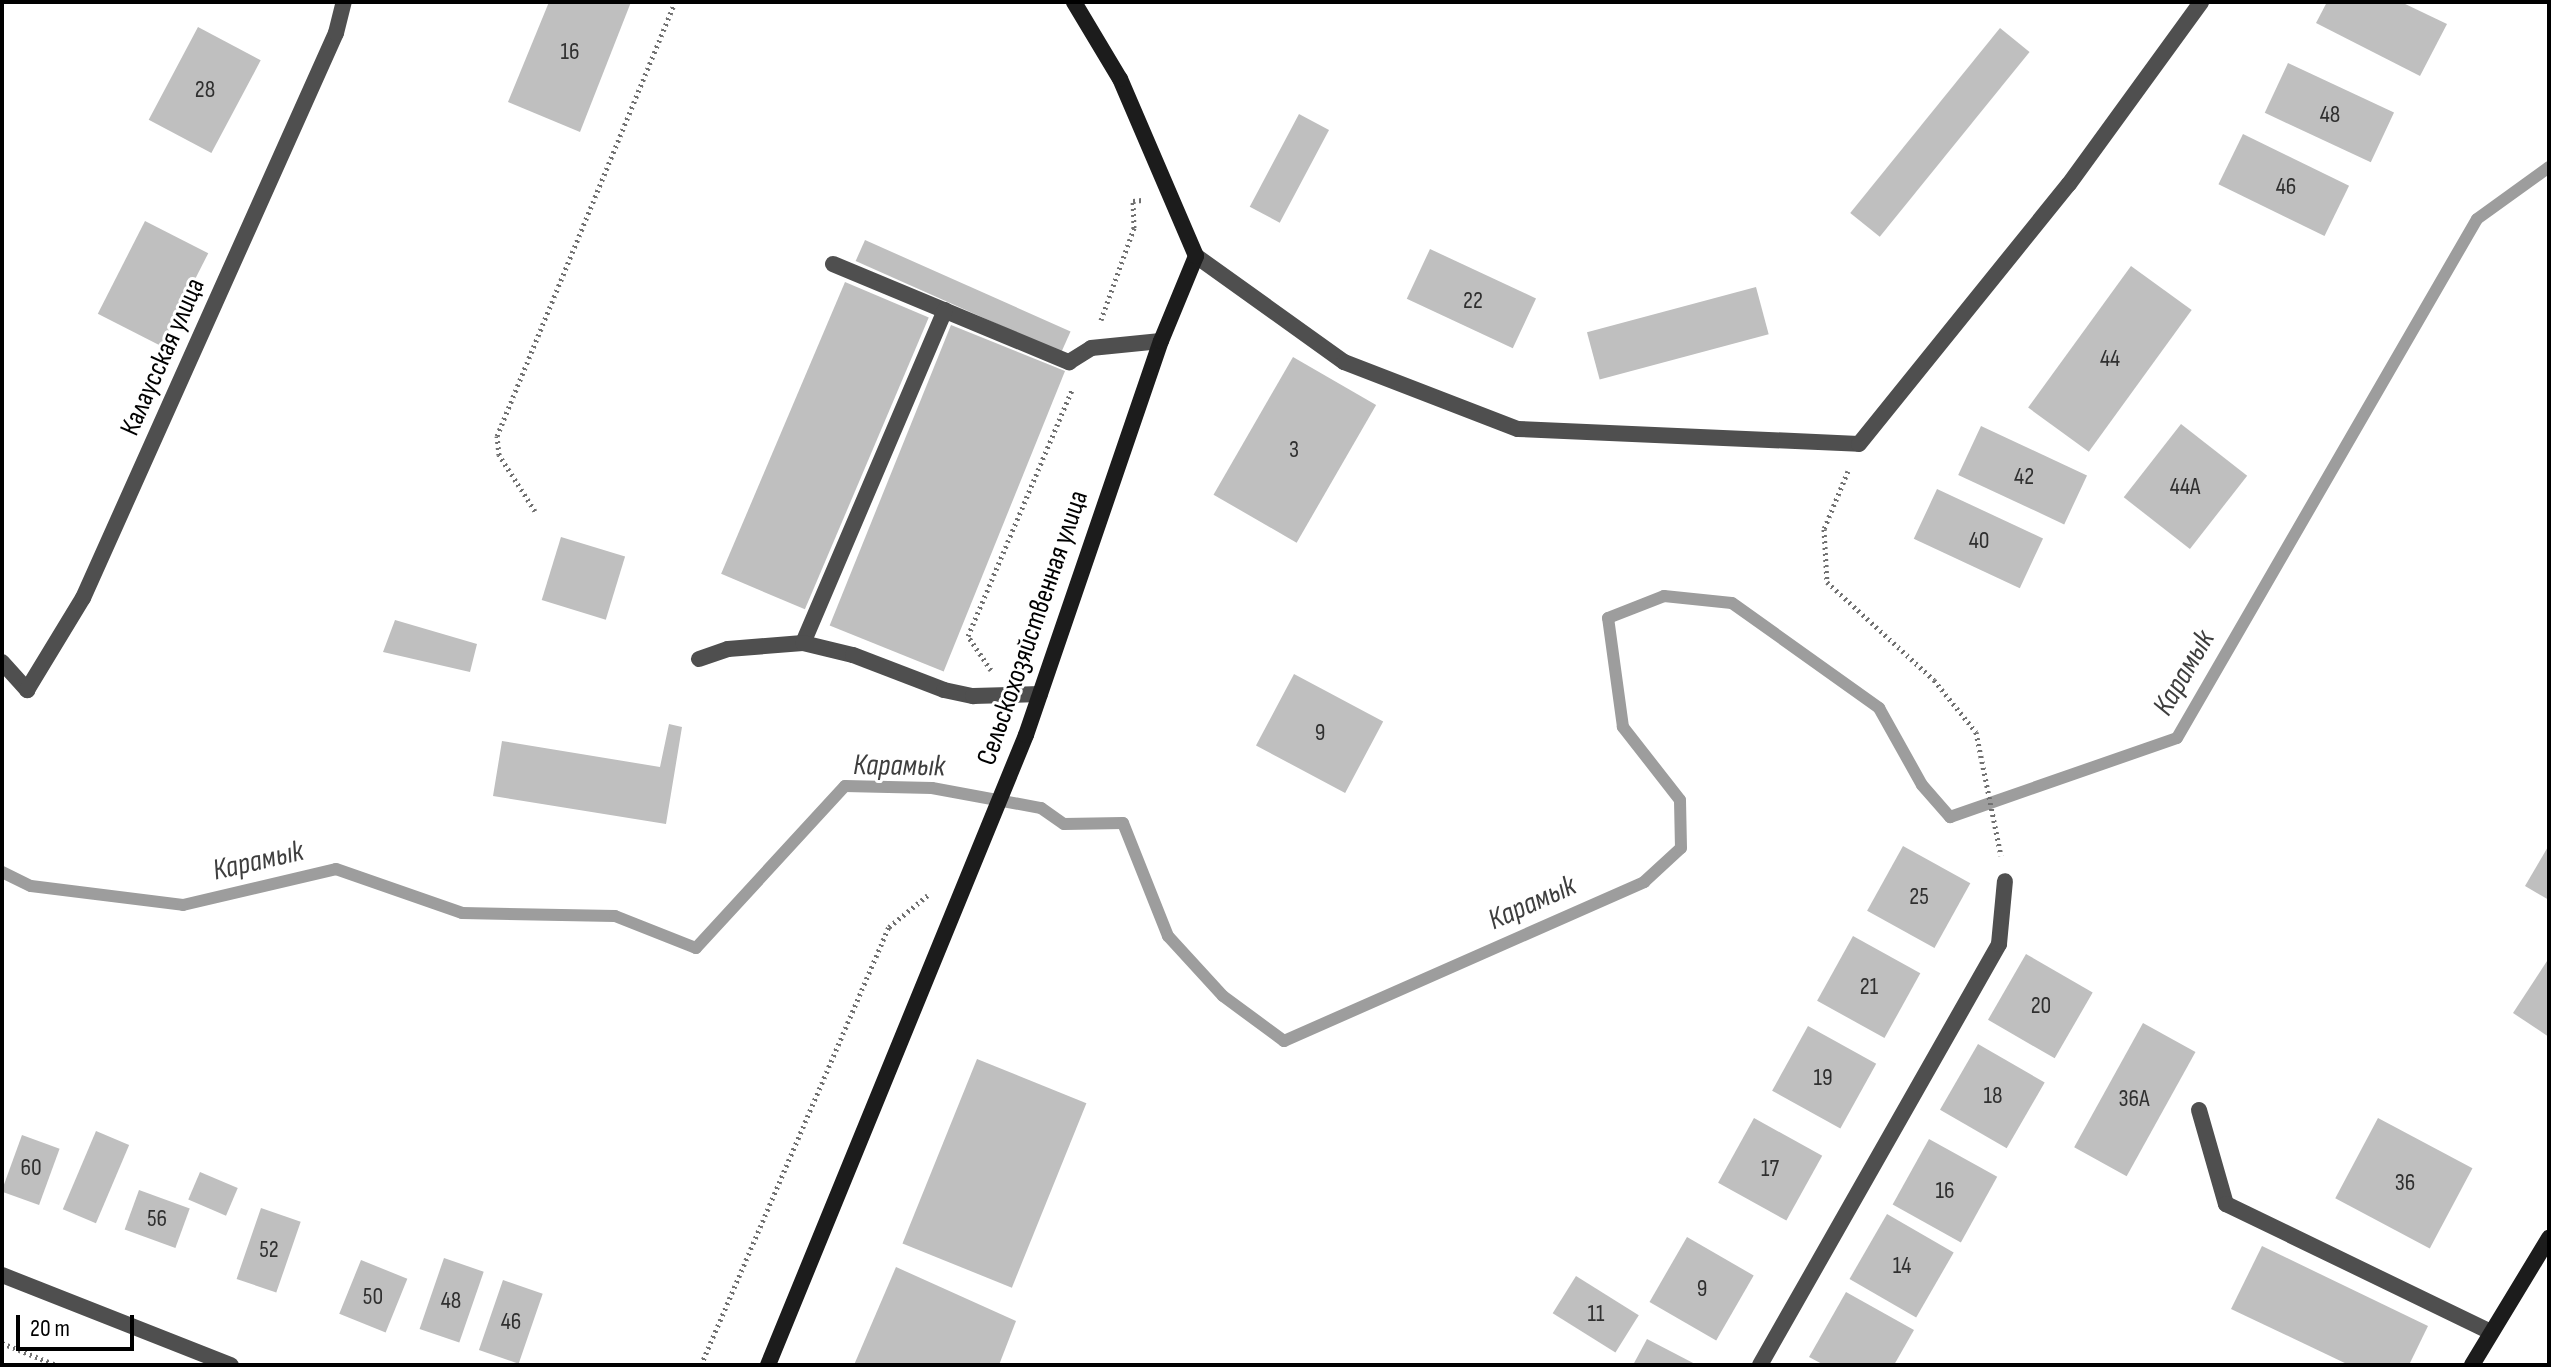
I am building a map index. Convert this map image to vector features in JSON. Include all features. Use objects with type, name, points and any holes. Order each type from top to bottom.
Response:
[{"type":"main road","points":[[1074,2],[1120,79],[1196,256]]},
{"type":"main road","name":"Сельскохозяйственная улица","points":[[768,1365],[1026,735],[1161,341],[1196,256]]},
{"type":"main road","points":[[2472,1365],[2549,1238]]},
{"type":"street","name":"Калаусская улица","points":[[2,662],[27,690],[83,598],[336,33],[344,2]]},
{"type":"street","points":[[1196,256],[1344,362],[1518,429],[1859,444],[2069,184],[2201,2]]},
{"type":"street","points":[[833,264],[1069,362],[1091,348],[1161,341]]},
{"type":"street","points":[[803,643],[945,310]]},
{"type":"street","points":[[699,659],[728,649],[803,643],[853,655],[944,690],[1040,694]]},
{"type":"street","points":[[1760,1365],[1999,944],[2005,881]]},
{"type":"street","points":[[2199,1110],[2226,1204],[2491,1332]]},
{"type":"street","points":[[2,1275],[231,1365]]},
{"type":"path","points":[[535,511],[499,455],[497,436],[675,2]]},
{"type":"path","points":[[1010,695],[968,636],[1091,348],[1134,228],[1133,201],[1171,198]]},
{"type":"path","points":[[1859,444],[1824,529],[1827,582],[1934,680],[1976,732],[2005,881]]},
{"type":"path","points":[[701,1365],[889,927],[933,891]]},
{"type":"path","points":[[2,1343],[56,1365]]},
{"type":"building","points":[[549,2],[631,2],[580,132],[508,102]]},
{"type":"building","points":[[2327,2],[2401,2],[2447,24],[2420,76],[2316,23]]},
{"type":"building","points":[[198,27],[261,60],[211,153],[149,120]]},
{"type":"building","points":[[2000,28],[2030,52],[1880,237],[1850,213]]},
{"type":"building","points":[[2288,63],[2394,112],[2371,162],[2265,113]]},
{"type":"building","points":[[1299,114],[1329,130],[1280,223],[1250,207]]},
{"type":"building","points":[[2243,134],[2349,186],[2325,236],[2218,184]]},
{"type":"building","points":[[145,221],[208,253],[161,346],[98,314]]},
{"type":"building","points":[[865,240],[1071,332],[1061,353],[856,261]]},
{"type":"building","points":[[1430,249],[1536,298],[1513,348],[1407,299]]},
{"type":"building","points":[[2131,266],[2192,310],[2089,452],[2028,408]]},
{"type":"building","points":[[845,282],[929,318],[805,609],[721,574]]},
{"type":"building","points":[[1756,287],[1769,334],[1600,380],[1587,332]]},
{"type":"building","points":[[951,325],[1065,371],[944,671],[830,625]]},
{"type":"building","points":[[1293,357],[1376,405],[1297,543],[1214,495]]},
{"type":"building","points":[[2181,424],[2247,476],[2190,549],[2124,497]]},
{"type":"building","points":[[1981,426],[2087,475],[2064,524],[1958,475]]},
{"type":"building","points":[[1937,489],[2043,538],[2020,588],[1914,539]]},
{"type":"building","points":[[561,537],[625,557],[606,620],[542,600]]},
{"type":"building","points":[[395,620],[477,644],[470,672],[383,652]]},
{"type":"building","points":[[1294,674],[1383,721],[1345,793],[1256,746]]},
{"type":"building","points":[[669,724],[682,727],[666,824],[493,796],[502,741],[660,767]]},
{"type":"building","points":[[2549,845],[2549,900],[2525,886]]},
{"type":"building","points":[[1903,846],[1970,883],[1934,948],[1867,911]]},
{"type":"building","points":[[1853,936],[1920,973],[1884,1038],[1817,1001]]},
{"type":"building","points":[[2026,954],[2093,992],[2055,1058],[1988,1020]]},
{"type":"building","points":[[2549,958],[2549,1037],[2513,1013]]},
{"type":"building","points":[[2143,1023],[2195,1052],[2127,1176],[2074,1147]]},
{"type":"building","points":[[1808,1026],[1876,1064],[1840,1129],[1772,1091]]},
{"type":"building","points":[[1978,1044],[2045,1082],[2007,1148],[1940,1110]]},
{"type":"building","points":[[977,1059],[1086,1103],[1012,1288],[902,1244]]},
{"type":"building","points":[[1754,1118],[1822,1156],[1786,1221],[1718,1183]]},
{"type":"building","points":[[2378,1118],[2472,1168],[2430,1249],[2335,1198]]},
{"type":"building","points":[[96,1131],[129,1145],[96,1223],[63,1209]]},
{"type":"building","points":[[22,1135],[60,1149],[39,1205],[2,1192]]},
{"type":"building","points":[[1929,1139],[1997,1177],[1961,1242],[1893,1205]]},
{"type":"building","points":[[200,1172],[238,1188],[226,1216],[188,1200]]},
{"type":"building","points":[[139,1190],[190,1208],[175,1248],[125,1229]]},
{"type":"building","points":[[261,1208],[301,1222],[276,1293],[237,1279]]},
{"type":"building","points":[[1887,1214],[1954,1252],[1916,1317],[1850,1279]]},
{"type":"building","points":[[1687,1237],[1754,1276],[1716,1340],[1650,1302]]},
{"type":"building","points":[[2262,1246],[2428,1326],[2409,1365],[2349,1365],[2231,1309]]},
{"type":"building","points":[[444,1258],[484,1272],[459,1343],[420,1329]]},
{"type":"building","points":[[361,1260],[407,1279],[386,1333],[339,1314]]},
{"type":"building","points":[[896,1267],[1016,1321],[999,1365],[854,1365]]},
{"type":"building","points":[[1576,1276],[1639,1315],[1615,1353],[1553,1313]]},
{"type":"building","points":[[503,1280],[543,1294],[519,1364],[479,1350]]},
{"type":"building","points":[[1846,1292],[1914,1330],[1894,1365],[1824,1365],[1809,1357]]},
{"type":"building","points":[[1647,1339],[1697,1365],[1633,1365]]},
{"type":"waterway","name":"Карамык","points":[[2,872],[31,886],[183,905],[336,869],[462,913],[615,916],[696,948],[845,786],[932,788],[1041,808],[1064,824],[1123,823],[1168,936],[1223,996],[1284,1041],[1644,882],[1681,848],[1680,800],[1623,727],[1608,618],[1664,596],[1732,603],[1879,708],[1922,785],[1950,817],[2177,738],[2477,219],[2549,167]]}]
